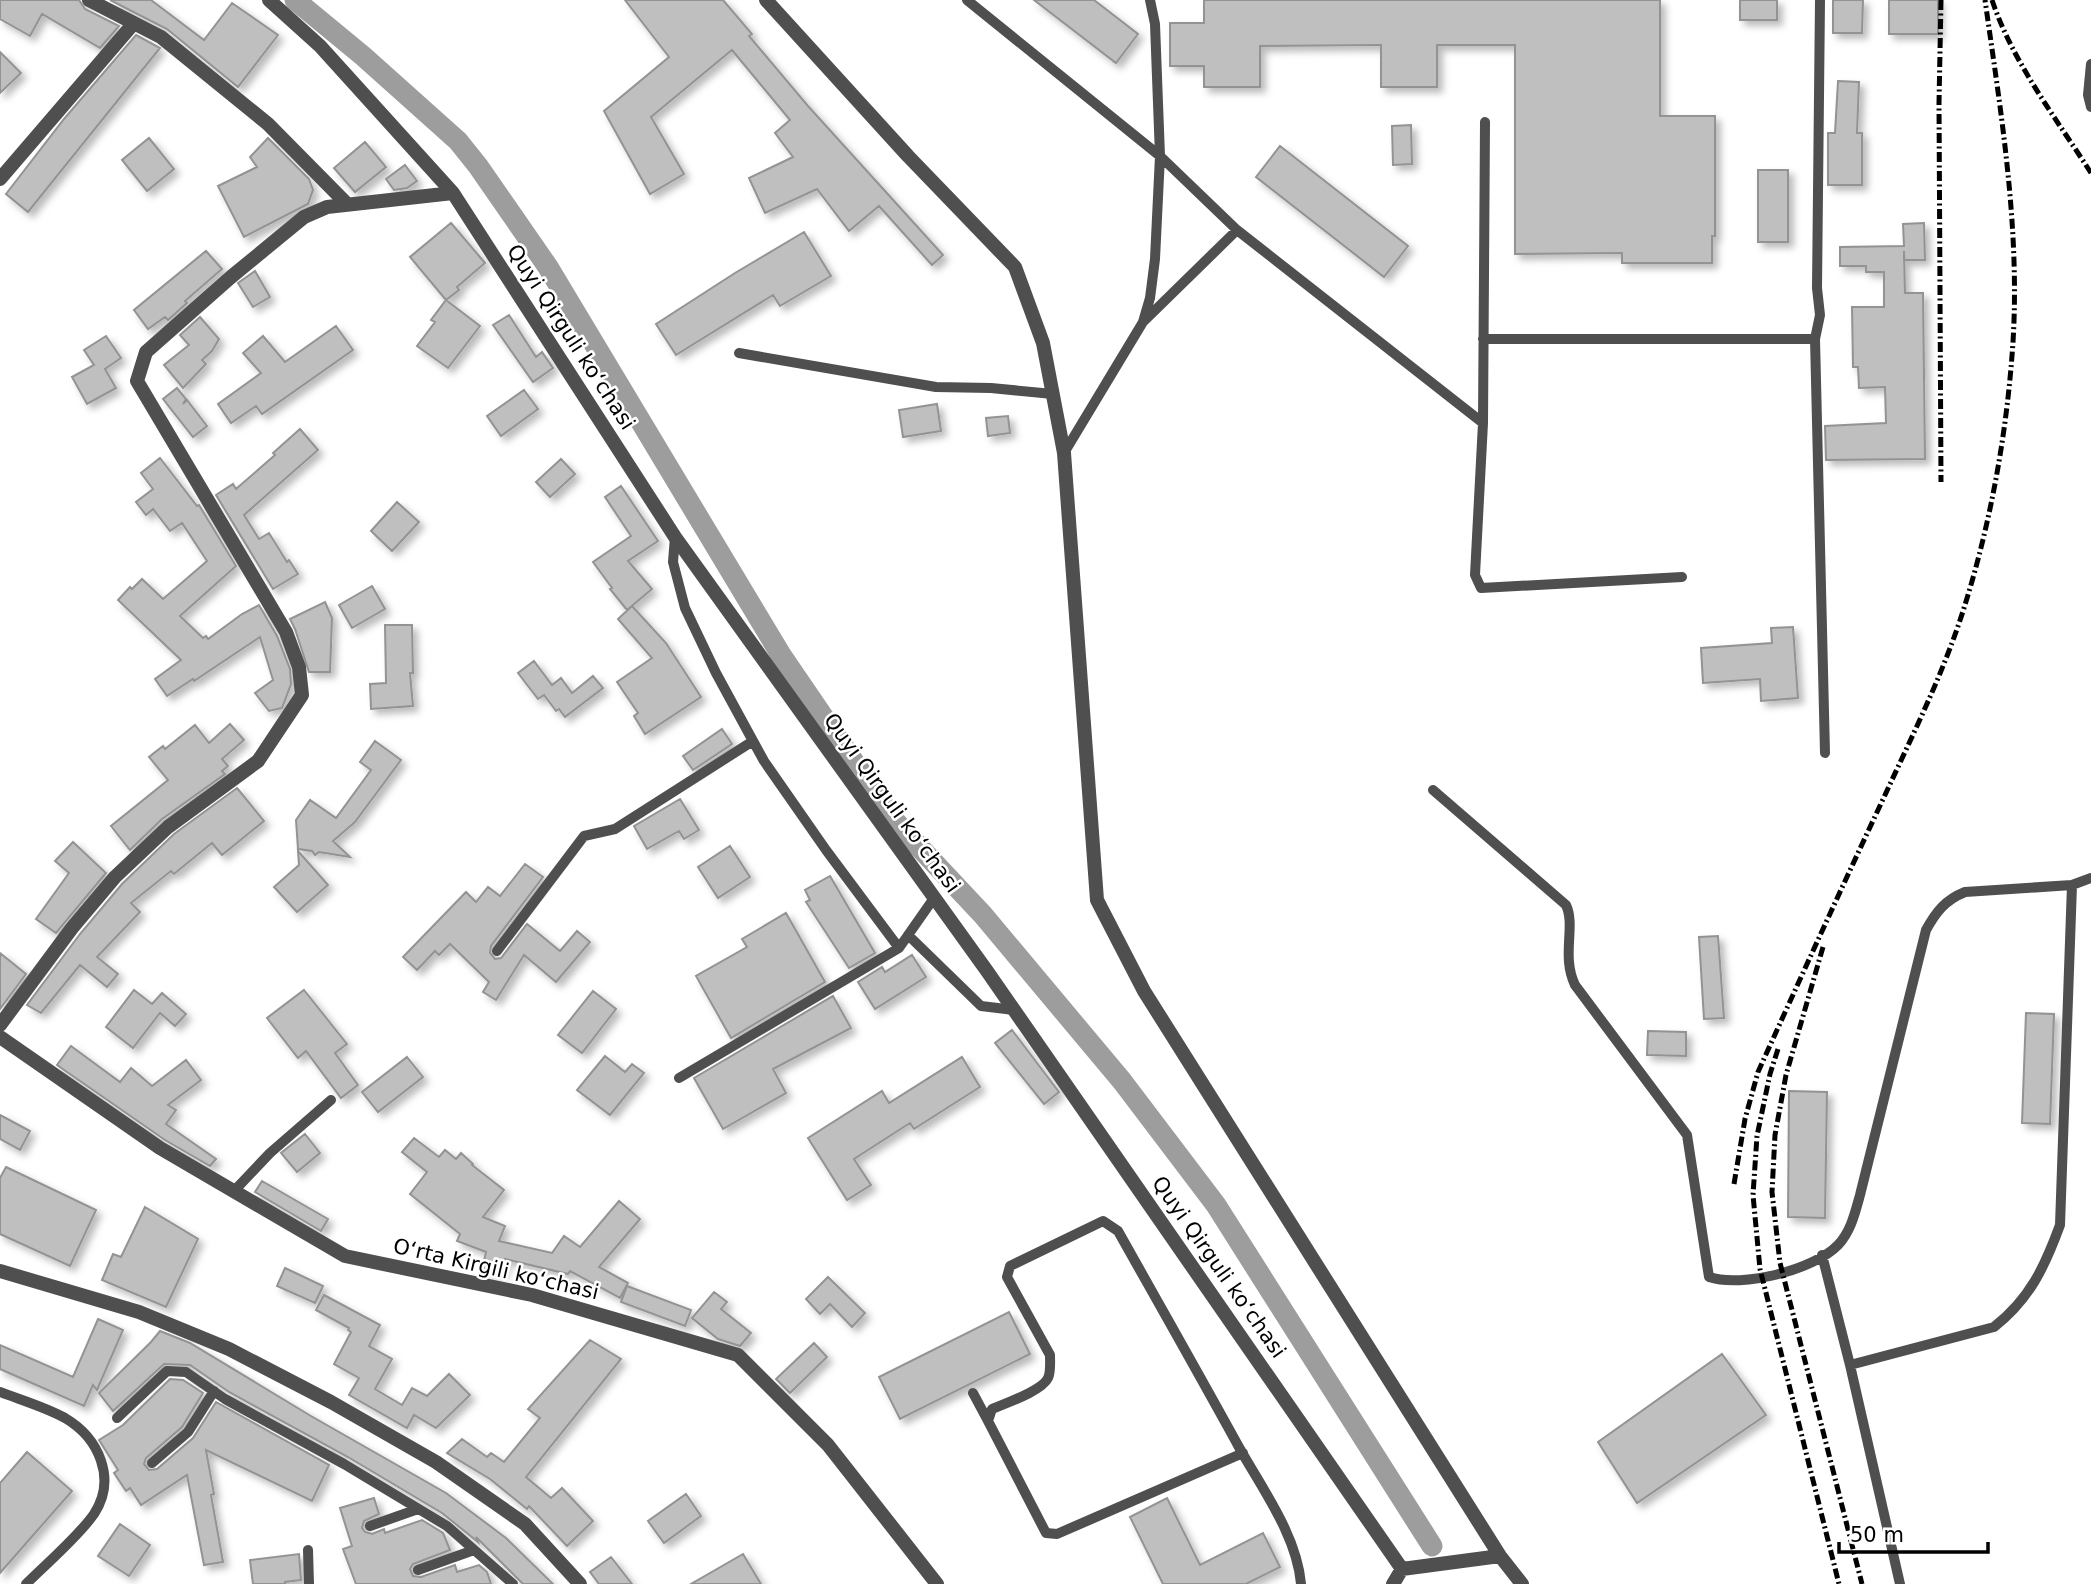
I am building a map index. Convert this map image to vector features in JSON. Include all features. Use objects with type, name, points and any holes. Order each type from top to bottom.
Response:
[{"type":"street","points":[[89,0],[161,37],[268,124],[347,204]]},
{"type":"street","name":"Quyi Qirguli koʻchasi","points":[[269,0],[320,46],[453,193],[675,537],[1014,1010],[1402,1569]]},
{"type":"street","points":[[766,0],[899,146],[1015,267],[1043,343],[1065,453],[1097,900],[1144,991],[1500,1556],[1522,1584]]},
{"type":"street","points":[[0,179],[134,23]]},
{"type":"street","points":[[0,1025],[72,928],[115,877],[168,827],[258,761],[302,695],[299,667],[286,632],[137,381],[146,352],[304,217],[327,207],[453,193]]},
{"type":"street","name":"Oʻrta Kirgili koʻchasi","points":[[0,1037],[160,1148],[345,1256],[532,1296],[738,1355],[828,1445],[937,1584]]},
{"type":"street","points":[[0,1271],[138,1312],[229,1349],[331,1402],[436,1462],[525,1524],[580,1584]]},
{"type":"street","points":[[1392,1584],[1402,1569],[1500,1556]]},
{"type":"lane","points":[[967,0],[1160,156],[1237,230],[1483,423]]},
{"type":"lane","points":[[1143,322],[1155,259],[1160,156],[1155,24],[1150,0]]},
{"type":"lane","points":[[1820,0],[1817,288],[1820,315],[1815,339],[1825,753]]},
{"type":"lane","points":[[2091,64],[2088,96],[2091,107]]},
{"type":"lane","points":[[1485,122],[1483,423],[1475,575],[1481,588],[1682,577]]},
{"type":"lane","points":[[1065,453],[1143,322],[1237,230]]},
{"type":"lane","points":[[1483,339],[1815,339]]},
{"type":"lane","points":[[739,353],[936,387],[991,388],[1053,394]]},
{"type":"lane","points":[[675,537],[673,562],[685,608],[753,741],[811,828],[899,948]]},
{"type":"lane","points":[[497,951],[584,835],[615,829],[753,741]]},
{"type":"lane","points":[[1433,790],[1566,905],[1571,915],[1568,971],[1575,985],[1687,1135],[1709,1277],[1721,1281],[1762,1279],[1803,1266],[1836,1247],[1849,1230],[1926,930],[1938,909],[1951,897],[1965,892],[2072,885],[2091,878]]},
{"type":"lane","points":[[1850,1365],[1994,1326],[2014,1312],[2046,1262],[2060,1225],[2072,885]]},
{"type":"lane","points":[[679,1078],[899,948],[934,898]]},
{"type":"lane","points":[[908,935],[981,1006],[1014,1010]]},
{"type":"lane","points":[[234,1191],[270,1153],[331,1100]]},
{"type":"lane","points":[[988,1421],[992,1409],[1040,1387],[1048,1378],[1050,1366],[1050,1355],[1007,1277],[1010,1266],[1103,1221],[1118,1231],[1287,1533],[1301,1584]]},
{"type":"lane","points":[[1822,1255],[1900,1584]]},
{"type":"lane","points":[[117,1418],[167,1371],[186,1372],[214,1391],[447,1526],[513,1584]]},
{"type":"lane","points":[[152,1463],[188,1432],[214,1391]]},
{"type":"lane","points":[[0,1392],[64,1418],[82,1430],[97,1450],[104,1467],[105,1488],[94,1514],[26,1584]]},
{"type":"lane","points":[[973,1393],[1046,1533],[1057,1534],[1243,1453]]},
{"type":"lane","points":[[370,1526],[418,1509]]},
{"type":"lane","points":[[308,1550],[309,1584]]},
{"type":"lane","points":[[418,1570],[474,1550]]},
{"type":"building","points":[[0,0],[79,0],[85,9],[119,26],[100,48],[42,14],[30,36],[0,19]]},
{"type":"building","points":[[110,0],[151,0],[204,40],[232,3],[278,35],[238,87],[167,29]]},
{"type":"building","points":[[625,0],[723,0],[752,34],[749,36],[808,106],[943,255],[932,265],[879,206],[849,231],[817,189],[765,213],[749,178],[793,157],[775,133],[790,120],[732,50],[651,117],[684,174],[650,194],[604,111],[669,57]]},
{"type":"building","points":[[1034,0],[1094,0],[1138,34],[1116,63]]},
{"type":"building","points":[[1204,0],[1660,0],[1660,116],[1715,116],[1715,236],[1712,236],[1712,263],[1622,263],[1622,253],[1515,254],[1515,45],[1437,45],[1437,87],[1381,87],[1381,45],[1260,46],[1260,87],[1204,87],[1204,66],[1170,66],[1170,23],[1204,23]]},
{"type":"building","points":[[1740,0],[1777,0],[1777,20],[1740,20]]},
{"type":"building","points":[[1833,0],[1863,0],[1862,33],[1833,33]]},
{"type":"building","points":[[1889,0],[1938,0],[1938,34],[1889,34]]},
{"type":"building","points":[[136,35],[160,48],[28,212],[6,194],[64,119]]},
{"type":"building","points":[[0,52],[21,73],[0,93]]},
{"type":"building","points":[[1838,81],[1859,82],[1857,133],[1862,133],[1862,185],[1828,185],[1828,133],[1835,133]]},
{"type":"building","points":[[1411,125],[1412,164],[1393,165],[1392,126]]},
{"type":"building","points":[[149,138],[174,169],[147,191],[122,160]]},
{"type":"building","points":[[268,138],[309,179],[313,190],[308,204],[244,237],[218,186],[257,167],[250,157]]},
{"type":"building","points":[[365,142],[386,167],[355,192],[334,168]]},
{"type":"building","points":[[1280,146],[1408,246],[1384,277],[1256,177]]},
{"type":"building","points":[[405,165],[417,181],[407,188],[394,190],[386,179]]},
{"type":"building","points":[[1758,170],[1788,170],[1788,242],[1758,242]]},
{"type":"building","points":[[451,223],[485,263],[446,300],[410,257]]},
{"type":"building","points":[[1924,223],[1925,260],[1904,260],[1905,293],[1923,293],[1925,459],[1826,460],[1825,426],[1886,423],[1885,387],[1859,388],[1858,367],[1853,367],[1852,307],[1884,307],[1884,272],[1866,272],[1866,266],[1840,266],[1840,247],[1904,246],[1903,224]]},
{"type":"building","points":[[804,232],[831,276],[780,306],[773,295],[676,355],[656,324]]},
{"type":"building","points":[[206,251],[222,269],[185,301],[187,303],[168,320],[165,317],[148,329],[134,310]]},
{"type":"building","points":[[255,271],[270,297],[253,307],[238,283]]},
{"type":"building","points":[[446,300],[480,326],[448,368],[417,346],[435,322],[431,320]]},
{"type":"building","points":[[509,315],[536,357],[542,352],[553,368],[533,382],[493,325]]},
{"type":"building","points":[[200,317],[219,339],[212,351],[202,360],[206,364],[183,388],[164,365],[189,345],[180,335]]},
{"type":"building","points":[[336,326],[353,350],[262,414],[256,406],[231,423],[218,404],[261,373],[243,353],[263,336],[285,362]]},
{"type":"building","points":[[106,336],[121,358],[105,369],[116,388],[87,404],[72,377],[94,365],[84,350]]},
{"type":"building","points":[[177,388],[186,399],[183,404],[187,400],[207,426],[193,437],[163,399]]},
{"type":"building","points":[[524,390],[538,409],[501,436],[487,416]]},
{"type":"building","points":[[937,404],[941,431],[903,437],[899,410]]},
{"type":"building","points":[[1008,416],[1010,433],[988,436],[986,418]]},
{"type":"building","points":[[300,429],[318,450],[244,515],[259,539],[269,533],[298,574],[273,589],[216,495],[233,484],[236,489]]},
{"type":"building","points":[[160,458],[197,506],[199,505],[236,566],[180,616],[203,638],[206,636],[208,639],[259,605],[277,636],[290,669],[291,684],[282,708],[269,711],[255,693],[273,680],[260,637],[167,696],[155,679],[181,660],[118,600],[142,579],[163,599],[207,561],[182,523],[170,531],[153,509],[146,515],[136,502],[153,489],[141,473]]},
{"type":"building","points":[[561,459],[575,474],[550,497],[536,482]]},
{"type":"building","points":[[621,486],[658,541],[628,561],[652,589],[627,610],[593,562],[631,536],[605,497]]},
{"type":"building","points":[[397,502],[419,522],[392,551],[371,531]]},
{"type":"building","points":[[372,586],[385,609],[352,628],[339,605]]},
{"type":"building","points":[[325,602],[332,618],[330,672],[309,672],[290,619]]},
{"type":"building","points":[[632,606],[666,643],[701,697],[645,734],[634,716],[638,713],[617,682],[652,658],[618,619]]},
{"type":"building","points":[[385,625],[412,625],[413,673],[410,673],[413,706],[371,709],[370,684],[386,683]]},
{"type":"building","points":[[1793,627],[1798,698],[1761,701],[1760,679],[1703,683],[1701,648],[1772,643],[1771,628]]},
{"type":"building","points":[[534,661],[552,685],[561,678],[572,693],[593,676],[603,688],[565,717],[559,709],[556,711],[544,695],[538,699],[518,673]]},
{"type":"building","points":[[230,724],[244,740],[222,759],[228,766],[222,771],[225,774],[162,819],[130,850],[111,826],[168,780],[149,757],[163,746],[165,749],[195,725],[209,743]]},
{"type":"building","points":[[722,729],[732,744],[693,770],[683,756]]},
{"type":"building","points":[[375,741],[401,760],[355,822],[333,841],[350,857],[319,852],[315,855],[312,851],[298,849],[296,820],[310,800],[336,818],[371,770],[360,762]]},
{"type":"building","points":[[237,788],[264,821],[222,855],[212,843],[174,874],[171,871],[131,903],[140,912],[97,957],[118,974],[107,987],[80,965],[41,1013],[27,1005],[80,934],[122,884],[174,834]]},
{"type":"building","points":[[680,799],[699,830],[684,839],[679,831],[647,849],[634,826]]},
{"type":"building","points":[[73,842],[106,873],[56,933],[36,919],[69,873],[55,861]]},
{"type":"building","points":[[730,846],[750,877],[718,898],[698,867]]},
{"type":"building","points":[[298,851],[328,885],[297,912],[274,887],[299,865]]},
{"type":"building","points":[[525,864],[543,877],[491,946],[490,953],[495,959],[501,958],[527,924],[560,951],[577,931],[590,942],[556,982],[524,955],[496,1000],[483,992],[489,982],[450,944],[439,955],[435,951],[417,970],[403,957],[466,892],[476,902],[488,887],[500,896]]},
{"type":"building","points":[[830,876],[875,953],[849,968],[806,902],[810,900],[805,890]]},
{"type":"building","points":[[786,913],[825,982],[731,1038],[696,976],[747,947],[742,939]]},
{"type":"building","points":[[1718,936],[1724,1018],[1704,1019],[1699,937]]},
{"type":"building","points":[[0,953],[26,974],[0,1009]]},
{"type":"building","points":[[912,955],[926,977],[875,1009],[858,982],[882,967],[885,972]]},
{"type":"building","points":[[134,990],[152,1004],[162,993],[186,1014],[175,1026],[160,1013],[133,1048],[106,1027]]},
{"type":"building","points":[[304,990],[347,1044],[335,1053],[358,1085],[341,1098],[306,1051],[298,1058],[267,1018]]},
{"type":"building","points":[[593,991],[616,1009],[582,1053],[558,1035]]},
{"type":"building","points":[[833,996],[851,1028],[773,1069],[786,1093],[723,1129],[694,1078]]},
{"type":"building","points":[[2026,1013],[2054,1014],[2050,1124],[2022,1123]]},
{"type":"building","points":[[1012,1030],[1059,1092],[1044,1104],[995,1043]]},
{"type":"building","points":[[1648,1031],[1686,1032],[1686,1056],[1647,1055]]},
{"type":"building","points":[[71,1046],[120,1082],[131,1068],[152,1086],[186,1060],[201,1080],[168,1105],[176,1110],[166,1124],[216,1159],[210,1166],[165,1140],[57,1065]]},
{"type":"building","points":[[605,1056],[625,1072],[632,1064],[644,1073],[610,1115],[577,1090]]},
{"type":"building","points":[[407,1057],[423,1077],[378,1112],[362,1092]]},
{"type":"building","points":[[962,1057],[980,1087],[914,1129],[910,1123],[854,1159],[871,1185],[847,1200],[808,1138],[882,1091],[889,1103]]},
{"type":"building","points":[[1789,1091],[1827,1092],[1825,1218],[1788,1217]]},
{"type":"building","points":[[0,1115],[30,1131],[20,1150],[0,1139]]},
{"type":"building","points":[[305,1134],[320,1153],[297,1172],[281,1153]]},
{"type":"building","points":[[414,1138],[439,1157],[445,1150],[456,1159],[461,1153],[504,1190],[483,1217],[505,1226],[499,1241],[552,1253],[564,1236],[580,1247],[619,1201],[640,1219],[599,1267],[628,1283],[620,1298],[570,1271],[568,1274],[505,1259],[502,1274],[482,1270],[486,1252],[457,1241],[460,1234],[410,1194],[427,1172],[402,1152]]},
{"type":"building","points":[[6,1167],[96,1210],[70,1266],[0,1234],[0,1178]]},
{"type":"building","points":[[262,1181],[328,1219],[321,1231],[255,1192]]},
{"type":"building","points":[[145,1207],[198,1239],[166,1307],[102,1280],[113,1254],[121,1257]]},
{"type":"building","points":[[285,1268],[323,1286],[315,1303],[277,1286]]},
{"type":"building","points":[[828,1277],[865,1313],[852,1327],[830,1304],[820,1314],[806,1299]]},
{"type":"building","points":[[627,1286],[691,1310],[685,1326],[621,1302]]},
{"type":"building","points":[[714,1292],[727,1302],[721,1309],[751,1333],[740,1346],[718,1339],[692,1318]]},
{"type":"building","points":[[324,1295],[380,1325],[369,1346],[392,1359],[375,1389],[402,1405],[412,1388],[427,1396],[449,1374],[470,1395],[436,1428],[414,1415],[407,1428],[349,1395],[359,1378],[334,1364],[351,1332],[349,1328],[316,1310]]},
{"type":"building","points":[[1009,1312],[1030,1354],[900,1419],[879,1377]]},
{"type":"building","points":[[98,1319],[123,1330],[97,1390],[93,1385],[84,1406],[0,1369],[0,1345],[73,1377]]},
{"type":"building","points":[[160,1331],[190,1343],[446,1493],[506,1538],[553,1584],[523,1584],[476,1537],[478,1542],[442,1513],[348,1457],[229,1392],[190,1365],[164,1364],[113,1411],[99,1393]]},
{"type":"building","points":[[590,1340],[621,1359],[526,1477],[551,1498],[562,1488],[593,1521],[567,1546],[529,1506],[527,1509],[490,1479],[447,1453],[462,1439],[487,1457],[491,1453],[504,1462],[540,1418],[528,1409]]},
{"type":"building","points":[[814,1343],[827,1357],[790,1393],[776,1379]]},
{"type":"building","points":[[1722,1354],[1766,1415],[1637,1503],[1598,1442]]},
{"type":"building","points":[[170,1379],[183,1380],[203,1393],[182,1427],[146,1458],[144,1464],[149,1470],[157,1469],[193,1438],[216,1402],[329,1465],[312,1501],[206,1450],[223,1562],[204,1565],[187,1475],[141,1505],[130,1488],[126,1491],[114,1473],[118,1470],[99,1440],[123,1425]]},
{"type":"building","points":[[27,1452],[72,1491],[0,1573],[0,1483]]},
{"type":"building","points":[[686,1494],[701,1516],[664,1543],[648,1521]]},
{"type":"building","points":[[374,1498],[379,1514],[364,1521],[362,1528],[365,1532],[372,1534],[384,1529],[385,1533],[422,1520],[443,1533],[450,1550],[413,1564],[410,1569],[413,1576],[421,1577],[455,1565],[457,1572],[479,1565],[487,1572],[491,1584],[356,1584],[343,1549],[352,1546],[340,1508]]},
{"type":"building","points":[[1167,1498],[1200,1565],[1263,1533],[1280,1567],[1246,1584],[1163,1584],[1130,1517]]},
{"type":"building","points":[[120,1524],[150,1545],[129,1576],[98,1556]]},
{"type":"building","points":[[299,1554],[301,1580],[285,1584],[253,1584],[250,1560]]},
{"type":"building","points":[[743,1554],[761,1584],[691,1584]]},
{"type":"building","points":[[611,1557],[632,1584],[599,1584],[590,1572]]},
{"type":"waterway","points":[[295,0],[363,56],[458,141],[478,166],[548,267],[781,655],[893,819],[983,915],[1122,1081],[1216,1205],[1432,1546]]},
{"type":"railway","points":[[1941,0],[1941,482]]},
{"type":"railway","points":[[1734,1184],[1745,1119],[1758,1072],[1938,679],[1974,576],[1990,510],[2007,409],[2013,342],[2014,256],[2008,170],[1985,0]]},
{"type":"railway","points":[[1992,0],[2023,68],[2091,173]]},
{"type":"railway","points":[[1823,947],[1786,1075],[1775,1135],[1772,1192],[1780,1263],[1862,1584]]},
{"type":"railway","points":[[1778,1049],[1757,1136],[1753,1195],[1760,1269],[1839,1584]]}]
